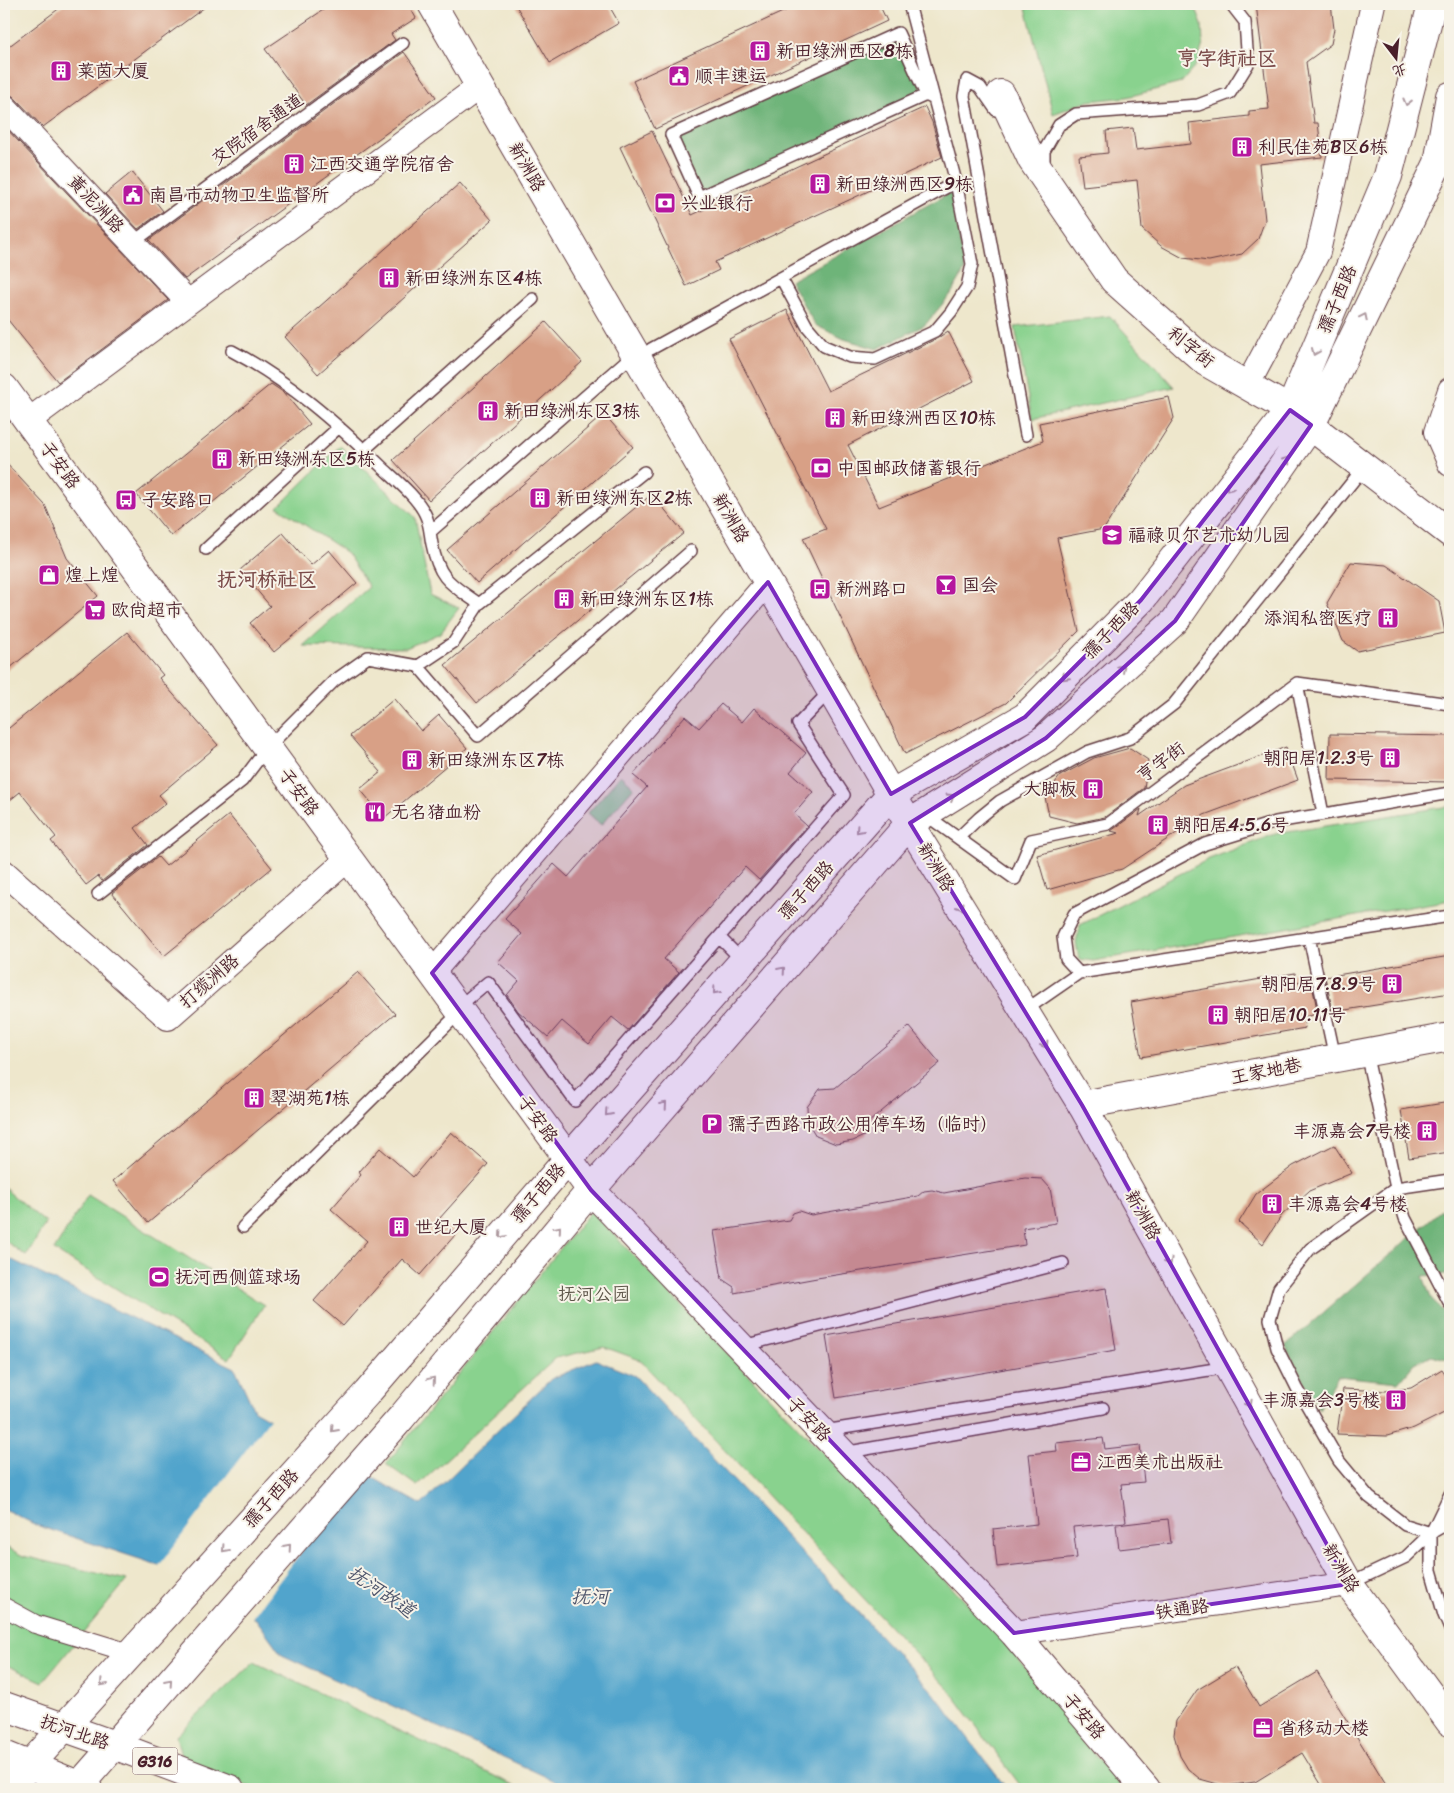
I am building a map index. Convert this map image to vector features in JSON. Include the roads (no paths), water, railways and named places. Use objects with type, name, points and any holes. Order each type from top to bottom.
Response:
[{"type":"main road","name":"新洲路","points":[[432,4],[480,86],[643,351],[899,790]]},
{"type":"main road","name":"新洲路","points":[[450,4],[643,351],[768,582],[831,690],[917,818],[1024,1011],[1082,1105],[1349,1584],[1450,1722]]},
{"type":"main road","name":"孺子西路","points":[[8,1789],[367,1393],[568,1159],[743,961],[899,790],[1025,717],[1141,600],[1301,418],[1388,176],[1432,4]]},
{"type":"main road","name":"利字街","points":[[1001,94],[1038,169],[1114,280],[1206,362],[1301,418],[1450,533]]},
{"type":"main road","name":"孺子西路","points":[[81,1788],[114,1745],[401,1418],[591,1190],[917,818],[1046,738],[1175,621],[1301,418],[1444,166],[1450,96]]},
{"type":"main road","name":"子安路","points":[[4,388],[591,1190],[1014,1633],[1146,1789]]},
{"type":"main road","name":"王家地巷","points":[[1082,1105],[1450,1037]]},
{"type":"main road","name":"抚河北路","points":[[4,1706],[230,1789]]},
{"type":"main road","points":[[4,1755],[81,1788]]},
{"type":"street","points":[[1247,386],[1318,252],[1373,4]]},
{"type":"street","points":[[28,421],[480,86]]},
{"type":"street","name":"黄泥洲路","points":[[4,106],[188,302]]},
{"type":"street","points":[[1450,390],[1436,432],[1450,464]]},
{"type":"street","points":[[432,973],[768,582]]},
{"type":"street","name":"打缆洲路","points":[[4,872],[168,1018],[348,859]]},
{"type":"street","name":"铁通路","points":[[1014,1633],[1349,1584]]},
{"type":"street","points":[[4,1607],[35,1624],[120,1650]]},
{"type":"lane","points":[[781,278],[807,326],[824,346],[850,357],[875,359],[935,330],[951,312],[967,287],[972,264],[956,182],[930,97],[909,4]]},
{"type":"lane","points":[[1038,169],[1044,151],[1059,125],[1076,114],[1198,105],[1230,93],[1248,64],[1244,22],[1232,4]]},
{"type":"lane","points":[[898,33],[930,97],[699,197],[671,135],[898,33]]},
{"type":"lane","name":"交院宿舍通道","points":[[132,243],[403,44]]},
{"type":"lane","points":[[1026,435],[964,96],[967,80],[980,88],[1038,169]]},
{"type":"lane","points":[[430,532],[643,351],[956,182]]},
{"type":"lane","points":[[364,450],[533,299]]},
{"type":"lane","points":[[232,351],[260,366],[320,410],[408,492],[426,515],[435,557],[442,575],[456,588],[479,604]]},
{"type":"lane","points":[[206,549],[339,427]]},
{"type":"lane","points":[[958,838],[1000,801],[1087,752],[1130,738],[1174,704],[1365,466]]},
{"type":"lane","points":[[418,666],[454,642],[479,604],[644,472]]},
{"type":"lane","points":[[98,894],[242,781],[267,748],[334,680],[368,657],[418,666],[478,736],[691,551]]},
{"type":"lane","points":[[1323,814],[1297,683],[1450,704]]},
{"type":"lane","name":"亨字街","points":[[917,818],[958,838],[1015,879],[1032,840],[1108,824],[1297,683]]},
{"type":"lane","points":[[243,1226],[488,982],[575,1102],[844,795],[798,724],[831,690]]},
{"type":"lane","points":[[1079,972],[1066,959],[1062,937],[1074,914],[1205,844],[1276,822],[1450,793]]},
{"type":"lane","points":[[1024,1011],[1079,972],[1450,916]]},
{"type":"lane","points":[[1310,937],[1335,1058]]},
{"type":"lane","points":[[720,938],[743,961]]},
{"type":"lane","points":[[1366,1053],[1396,1188],[1405,1218],[1450,1304]]},
{"type":"lane","points":[[1431,1533],[1405,1525],[1398,1520],[1369,1497],[1339,1461],[1296,1388],[1277,1348],[1270,1319],[1279,1288],[1310,1249],[1396,1188],[1450,1180]]},
{"type":"lane","points":[[740,1347],[1063,1263]]},
{"type":"lane","points":[[821,1431],[1228,1367]]},
{"type":"lane","points":[[842,1453],[1103,1408]]},
{"type":"lane","points":[[1450,1494],[1431,1533],[1431,1570],[1450,1629]]},
{"type":"lane","points":[[1349,1584],[1406,1557],[1431,1533],[1450,1522]]},
{"type":"water","name":"抚河","points":[[4,1256],[235,1368],[254,1410],[421,1505],[551,1379],[596,1360],[635,1376],[933,1692],[1007,1789],[562,1789],[553,1780],[282,1655],[256,1619],[161,1566],[36,1525],[4,1509]]},
{"type":"place","name":"新田绿洲西区8栋","points":[[760,51]]},
{"type":"place","name":"莱茵大厦","points":[[61,71]]},
{"type":"place","name":"顺丰速运","points":[[679,76]]},
{"type":"place","name":"利民佳苑B区6栋","points":[[1242,147]]},
{"type":"place","name":"江西交通学院宿舍","points":[[294,164]]},
{"type":"place","name":"新田绿洲西区9栋","points":[[820,184]]},
{"type":"place","name":"南昌市动物卫生监督所","points":[[133,195]]},
{"type":"place","name":"兴业银行","points":[[665,203]]},
{"type":"place","name":"新田绿洲东区4栋","points":[[389,278]]},
{"type":"place","name":"新田绿洲东区3栋","points":[[488,411]]},
{"type":"place","name":"新田绿洲西区10栋","points":[[835,418]]},
{"type":"place","name":"新田绿洲东区5栋","points":[[222,459]]},
{"type":"place","name":"中国邮政储蓄银行","points":[[821,468]]},
{"type":"place","name":"新田绿洲东区2栋","points":[[540,498]]},
{"type":"place","name":"子安路口","points":[[126,500]]},
{"type":"place","name":"福禄贝尔艺术幼儿园","points":[[1112,535]]},
{"type":"place","name":"煌上煌","points":[[49,575]]},
{"type":"place","name":"国会","points":[[946,585]]},
{"type":"place","name":"新洲路口","points":[[820,589]]},
{"type":"place","name":"新田绿洲东区1栋","points":[[564,599]]},
{"type":"place","name":"欧尚超市","points":[[95,610]]},
{"type":"place","name":"添润私密医疗","points":[[1388,618]]},
{"type":"place","name":"朝阳居1.2.3号","points":[[1390,758]]},
{"type":"place","name":"新田绿洲东区7栋","points":[[412,760]]},
{"type":"place","name":"大脚板","points":[[1093,789]]},
{"type":"place","name":"无名猪血粉","points":[[375,812]]},
{"type":"place","name":"朝阳居4.5.6号","points":[[1158,825]]},
{"type":"place","name":"朝阳居7.8.9号","points":[[1392,984]]},
{"type":"place","name":"朝阳居10.11号","points":[[1218,1015]]},
{"type":"place","name":"翠湖苑1栋","points":[[254,1098]]},
{"type":"place","name":"孺子西路市政公用停车场（临时）","points":[[712,1124]]},
{"type":"place","name":"丰源嘉会7号楼","points":[[1427,1131]]},
{"type":"place","name":"丰源嘉会4号楼","points":[[1272,1204]]},
{"type":"place","name":"世纪大厦","points":[[399,1227]]},
{"type":"place","name":"抚河西侧篮球场","points":[[159,1277]]},
{"type":"place","name":"丰源嘉会3号楼","points":[[1396,1400]]},
{"type":"place","name":"江西美术出版社","points":[[1081,1462]]},
{"type":"place","name":"省移动大楼","points":[[1263,1728]]},
{"type":"district","name":"亨字街社区","points":[[1227,58]]},
{"type":"district","name":"抚河桥社区","points":[[267,579]]},
{"type":"park label","name":"抚河公园","points":[[594,1294]]},
{"type":"water label","name":"抚河故道","points":[[382,1591]]}]
